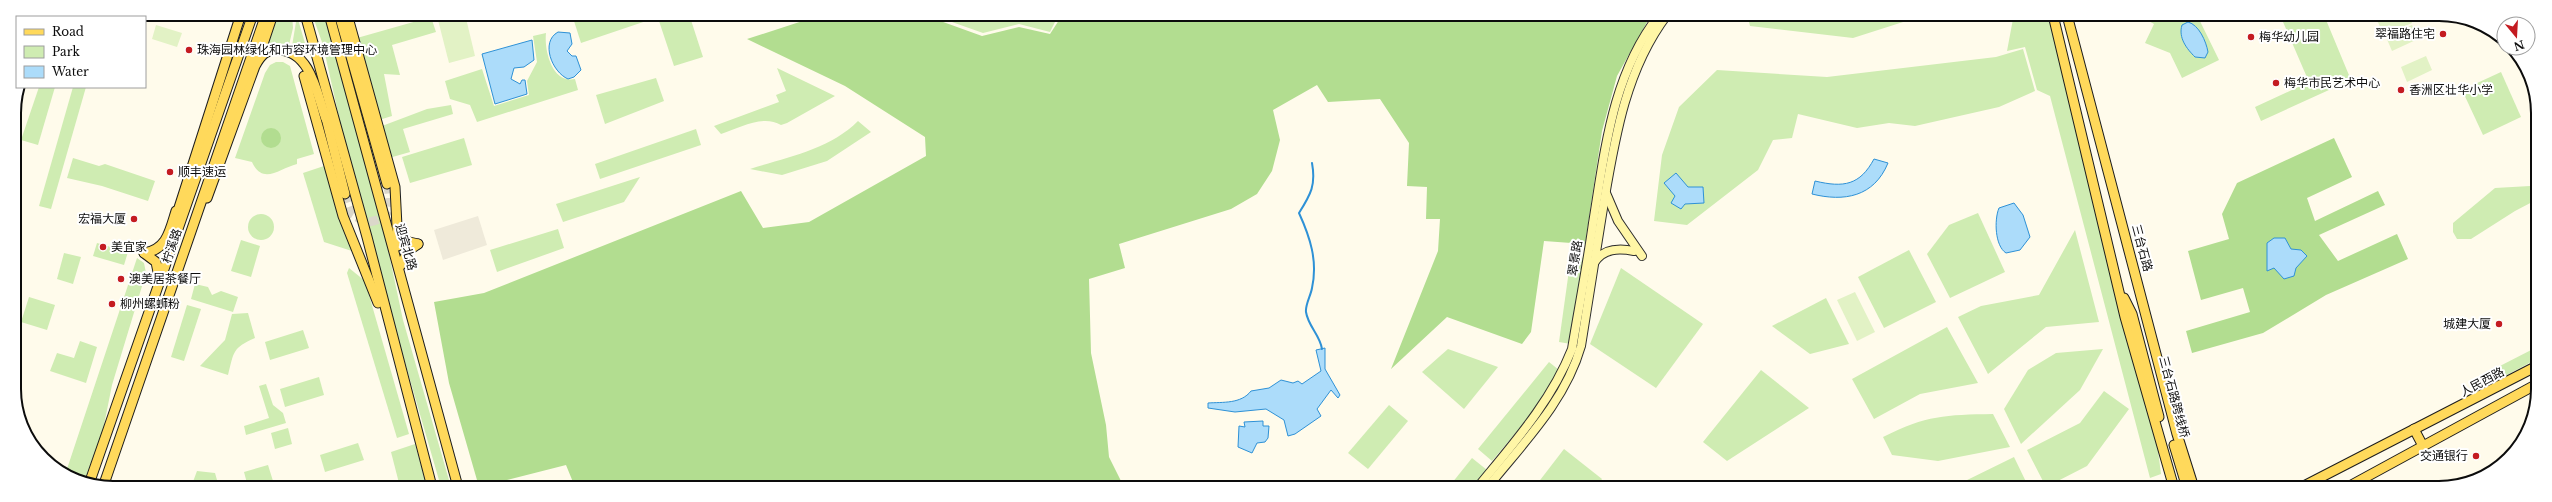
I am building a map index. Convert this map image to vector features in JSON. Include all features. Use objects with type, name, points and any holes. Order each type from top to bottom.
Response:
[{"type":"main road","points":[[166,240],[239,21]]},
{"type":"main road","name":"柠溪路","points":[[91,478],[251,21]]},
{"type":"main road","name":"柠溪路","points":[[105,480],[154,341],[171,284],[264,21]]},
{"type":"main road","points":[[171,284],[222,164],[271,21]]},
{"type":"main road","points":[[307,21],[367,237],[392,340],[430,481]]},
{"type":"main road","name":"迎宾北路","points":[[331,21],[456,481]]},
{"type":"main road","points":[[341,21],[387,184]]},
{"type":"main road","points":[[349,21],[395,187],[396,220],[405,289]]},
{"type":"main road","name":"翠景路","points":[[1483,481],[1540,409],[1560,379],[1572,349],[1607,133],[1624,77],[1645,32],[1654,21]]},
{"type":"main road","name":"翠景路","points":[[1493,481],[1540,424],[1567,385],[1581,346],[1615,136],[1627,94],[1646,48],[1663,21]]},
{"type":"main road","points":[[2054,21],[2117,283],[2172,481]]},
{"type":"main road","name":"三台石路","points":[[2069,21],[2177,434],[2192,481]]},
{"type":"main road","points":[[312,38],[316,75],[326,120],[346,194]]},
{"type":"main road","points":[[255,66],[262,55],[271,50],[286,50],[297,56],[308,70],[326,120]]},
{"type":"main road","points":[[297,56],[343,216],[392,340]]},
{"type":"main road","points":[[1606,192],[1618,221],[1642,256]]},
{"type":"main road","points":[[167,259],[180,200]]},
{"type":"main road","points":[[160,280],[156,262],[144,253],[159,248],[173,232],[181,218]]},
{"type":"main road","points":[[396,220],[402,239],[418,244],[408,251],[401,265]]},
{"type":"main road","points":[[1594,264],[1598,257],[1609,251],[1622,249],[1634,251]]},
{"type":"main road","points":[[2136,313],[2137,278]]},
{"type":"main road","points":[[2117,283],[2136,313]]},
{"type":"main road","name":"三台石路跨线桥","points":[[2136,313],[2178,481]]},
{"type":"main road","name":"三台石路跨线桥","points":[[2136,313],[2185,481]]},
{"type":"main road","name":"人民西路","points":[[2314,481],[2531,369]]},
{"type":"main road","points":[[2359,481],[2531,387]]},
{"type":"main road","points":[[2414,429],[2424,446]]},
{"type":"green space","points":[[272,21],[292,21],[293,28],[289,45],[273,43],[264,45]]},
{"type":"green space","points":[[296,21],[298,21],[307,50],[302,51],[292,46]]},
{"type":"green space","points":[[314,21],[326,21],[386,240],[403,320],[449,481],[439,481],[393,321],[343,135],[323,45]]},
{"type":"green space","points":[[417,21],[432,21],[436,32],[392,45],[400,75],[384,74],[392,116],[379,120],[357,38]]},
{"type":"green space","points":[[438,21],[467,21],[475,56],[449,63]]},
{"type":"green space","points":[[574,21],[646,21],[581,43]]},
{"type":"green space","points":[[659,21],[691,21],[703,57],[674,66]]},
{"type":"green space","points":[[802,21],[940,21],[982,36],[1019,27],[1050,34],[1058,21],[1648,21],[1617,76],[1602,131],[1585,244],[1544,241],[1531,332],[1522,344],[1447,317],[1391,369],[1438,251],[1440,219],[1426,219],[1427,187],[1407,186],[1409,143],[1380,99],[1328,102],[1317,85],[1273,110],[1280,140],[1272,171],[1257,194],[1231,209],[1119,244],[1125,268],[1089,279],[1091,353],[1106,425],[1109,457],[1121,481],[573,481],[566,465],[503,481],[477,481],[449,383],[434,302],[484,293],[741,191],[763,228],[809,222],[926,156],[925,137],[845,86],[747,39]]},
{"type":"green space","points":[[949,21],[1056,21],[1050,32],[1019,24],[983,33]]},
{"type":"green space","points":[[1749,21],[1906,21],[1853,38],[1750,26]]},
{"type":"green space","points":[[2013,21],[2053,21],[2156,435],[2161,474],[2150,478],[2050,96],[2037,90],[2025,47],[2007,51]]},
{"type":"green space","points":[[2149,21],[2200,21],[2219,60],[2182,78],[2170,53],[2145,43],[2154,24]]},
{"type":"green space","points":[[2283,21],[2326,21],[2351,80],[2261,121],[2255,107],[2309,82]]},
{"type":"green space","points":[[2377,21],[2411,21],[2412,23],[2384,35]]},
{"type":"green space","points":[[156,25],[182,33],[177,47],[152,39]]},
{"type":"green space","points":[[2412,25],[2418,39],[2392,51],[2386,37]]},
{"type":"green space","points":[[546,33],[546,48],[551,64],[560,76],[567,79],[575,79],[578,90],[477,122],[470,105],[450,99],[445,81],[482,69],[494,106],[529,95],[527,81],[537,62],[533,36]]},
{"type":"green space","points":[[2023,49],[2035,91],[1999,107],[1915,126],[1889,123],[1857,128],[1798,114],[1792,138],[1773,140],[1758,170],[1687,225],[1654,221],[1662,155],[1679,107],[1717,70],[1827,77],[1996,57]]},
{"type":"green space","points":[[2426,56],[2432,70],[2407,82],[2401,67]]},
{"type":"green space","points":[[276,62],[283,62],[290,66],[314,154],[297,159],[297,164],[272,174],[267,174],[261,173],[256,169],[252,162],[235,158],[265,73],[270,65]]},
{"type":"green space","points":[[777,68],[835,96],[781,125],[774,122],[759,121],[721,134],[714,126],[779,102],[776,95],[786,91]]},
{"type":"green space","points":[[2501,72],[2521,117],[2483,135],[2462,90]]},
{"type":"green space","points":[[656,78],[664,101],[605,124],[596,95]]},
{"type":"green space","points":[[39,88],[55,88],[38,145],[21,140]]},
{"type":"green space","points":[[73,88],[86,88],[51,209],[39,206]]},
{"type":"green space","points":[[451,105],[453,114],[403,129],[410,152],[389,158],[382,126],[427,109]]},
{"type":"green space","points":[[858,121],[871,132],[827,161],[782,175],[750,169],[821,146],[847,131]]},
{"type":"green space","points":[[271,128],[278,131],[281,138],[278,145],[271,148],[264,145],[261,138],[264,131]]},
{"type":"green space","points":[[696,129],[701,145],[600,179],[595,164]]},
{"type":"green space","points":[[464,138],[472,165],[410,183],[402,157]]},
{"type":"green space","points":[[2334,138],[2352,177],[2307,198],[2315,221],[2378,191],[2385,205],[2319,235],[2338,261],[2397,234],[2408,259],[2326,295],[2263,333],[2192,353],[2186,331],[2250,312],[2243,288],[2201,300],[2188,251],[2229,239],[2222,214],[2237,183]]},
{"type":"green space","points":[[73,158],[99,166],[105,164],[155,181],[148,201],[102,186],[67,178]]},
{"type":"green space","points":[[327,165],[355,252],[324,242],[303,173]]},
{"type":"green space","points":[[640,177],[624,202],[563,222],[556,204]]},
{"type":"green space","points":[[2531,186],[2531,203],[2471,239],[2457,239],[2453,232],[2453,223],[2495,188]]},
{"type":"green space","points":[[1978,213],[2005,272],[1950,298],[1927,254],[1949,225]]},
{"type":"green space","points":[[261,214],[270,218],[274,227],[270,236],[261,240],[252,236],[248,227],[252,218]]},
{"type":"green space","points":[[558,229],[564,248],[497,272],[490,250]]},
{"type":"green space","points":[[2075,230],[2099,322],[2046,327],[1988,374],[1958,317],[1981,306],[2039,295]]},
{"type":"green space","points":[[241,240],[260,246],[251,277],[231,271]]},
{"type":"green space","points":[[97,243],[128,252],[124,265],[93,256]]},
{"type":"green space","points":[[1909,250],[1936,302],[1884,328],[1858,277]]},
{"type":"green space","points":[[64,253],[81,257],[73,284],[57,279]]},
{"type":"green space","points":[[1571,256],[1584,258],[1571,344],[1559,342]]},
{"type":"green space","points":[[137,258],[144,263],[146,273],[112,385],[103,430],[86,477],[67,469]]},
{"type":"green space","points":[[349,268],[365,281],[409,434],[397,438],[347,273]]},
{"type":"green space","points":[[1621,268],[1703,324],[1656,388],[1590,344]]},
{"type":"green space","points":[[195,284],[208,287],[212,295],[221,291],[238,297],[233,312],[191,299]]},
{"type":"green space","points":[[1855,292],[1875,332],[1857,341],[1837,300]]},
{"type":"green space","points":[[29,297],[55,305],[47,330],[21,322]]},
{"type":"green space","points":[[1826,298],[1849,344],[1810,354],[1772,326]]},
{"type":"green space","points":[[187,305],[201,309],[184,361],[171,357]]},
{"type":"green space","points":[[248,313],[255,338],[242,345],[235,352],[228,375],[200,366],[225,340],[232,314]]},
{"type":"green space","points":[[1947,327],[1978,383],[1920,394],[1874,419],[1852,379]]},
{"type":"green space","points":[[303,330],[309,348],[270,360],[265,342]]},
{"type":"green space","points":[[80,341],[97,347],[86,383],[50,371],[57,353],[74,358]]},
{"type":"green space","points":[[1448,349],[1498,367],[1464,409],[1422,372]]},
{"type":"green space","points":[[2103,349],[2080,390],[2021,444],[2004,409],[2028,370],[2056,353]]},
{"type":"green space","points":[[2531,350],[2531,362],[2501,378],[2496,368]]},
{"type":"green space","points":[[1549,362],[1559,370],[1536,409],[1492,461],[1478,449]]},
{"type":"green space","points":[[1761,370],[1809,408],[1727,461],[1703,442]]},
{"type":"green space","points":[[319,377],[324,395],[285,407],[280,389]]},
{"type":"green space","points":[[266,384],[273,405],[283,413],[286,423],[246,435],[244,426],[269,418],[259,386]]},
{"type":"green space","points":[[2104,391],[2129,409],[2087,466],[2058,481],[2043,481],[2027,450],[2080,423]]},
{"type":"green space","points":[[1389,405],[1408,421],[1368,469],[1348,453]]},
{"type":"green space","points":[[1993,414],[2010,447],[1938,461],[1892,455],[1883,437],[1924,420],[1949,416]]},
{"type":"green space","points":[[288,428],[292,444],[275,449],[271,433]]},
{"type":"green space","points":[[358,443],[364,460],[325,472],[320,455]]},
{"type":"green space","points":[[415,444],[425,481],[398,481],[391,452]]},
{"type":"green space","points":[[1564,449],[1602,479],[1601,481],[1539,481]]},
{"type":"green space","points":[[2014,457],[2026,481],[1965,481]]},
{"type":"green space","points":[[1472,458],[1487,470],[1478,481],[1454,481]]},
{"type":"green space","points":[[268,465],[273,481],[246,481],[244,472]]},
{"type":"green space","points":[[197,471],[215,473],[217,481],[193,481]]},
{"type":"shaded area","points":[[478,216],[487,245],[443,260],[434,230]]},
{"type":"water","points":[[2188,22],[2199,30],[2204,38],[2208,52],[2205,58],[2195,57],[2182,39],[2182,25]]},
{"type":"water","points":[[558,32],[570,33],[572,44],[567,51],[572,56],[576,56],[581,70],[574,77],[568,79],[557,70],[550,57],[550,43]]},
{"type":"water","points":[[532,40],[534,60],[524,67],[514,68],[511,79],[520,84],[522,80],[525,80],[527,94],[495,104],[482,54]]},
{"type":"water","points":[[1874,159],[1888,163],[1875,183],[1866,190],[1846,197],[1812,194],[1815,181],[1834,184],[1850,182],[1863,174],[1869,168]]},
{"type":"water","points":[[1676,173],[1688,187],[1703,187],[1704,203],[1685,204],[1681,209],[1671,203],[1675,196],[1664,183]]},
{"type":"water","points":[[2014,203],[2023,215],[2030,237],[2020,250],[2006,253],[2002,250],[1998,239],[1996,232],[1996,219],[1999,208]]},
{"type":"water","points":[[2274,238],[2285,238],[2291,249],[2301,250],[2307,256],[2296,268],[2294,276],[2284,279],[2274,268],[2267,271],[2267,243]]},
{"type":"water","points":[[1325,348],[1325,369],[1340,395],[1338,398],[1331,390],[1317,409],[1321,416],[1295,434],[1288,436],[1284,420],[1266,409],[1235,412],[1208,408],[1208,403],[1237,400],[1247,395],[1251,391],[1269,388],[1281,380],[1293,383],[1298,381],[1302,384],[1321,371],[1316,350]]},
{"type":"water","points":[[1263,421],[1263,426],[1269,426],[1268,438],[1265,442],[1257,443],[1252,453],[1238,447],[1239,426],[1245,427],[1244,422]]},
{"type":"waterway","points":[[1312,163],[1312,189],[1299,213],[1310,240],[1314,268],[1314,278],[1306,306],[1306,312],[1309,322],[1319,339],[1322,349]]},
{"type":"tunnel","points":[[345,194],[352,214],[365,222],[374,221],[385,215],[390,205],[387,184]]},
{"type":"place","name":"翠福路住宅","points":[[2443,34]]},
{"type":"place","name":"梅华幼儿园","points":[[2251,37]]},
{"type":"place","name":"珠海园林绿化和市容环境管理中心","points":[[189,50]]},
{"type":"place","name":"梅华市民艺术中心","points":[[2276,83]]},
{"type":"place","name":"香洲区壮华小学","points":[[2401,90]]},
{"type":"place","name":"顺丰速运","points":[[170,172]]},
{"type":"place","name":"宏福大厦","points":[[134,219]]},
{"type":"place","name":"美宜家","points":[[103,247]]},
{"type":"place","name":"澳美居茶餐厅","points":[[121,279]]},
{"type":"place","name":"柳州螺蛳粉","points":[[112,304]]},
{"type":"place","name":"城建大厦","points":[[2499,324]]},
{"type":"place","name":"交通银行","points":[[2476,456]]}]
